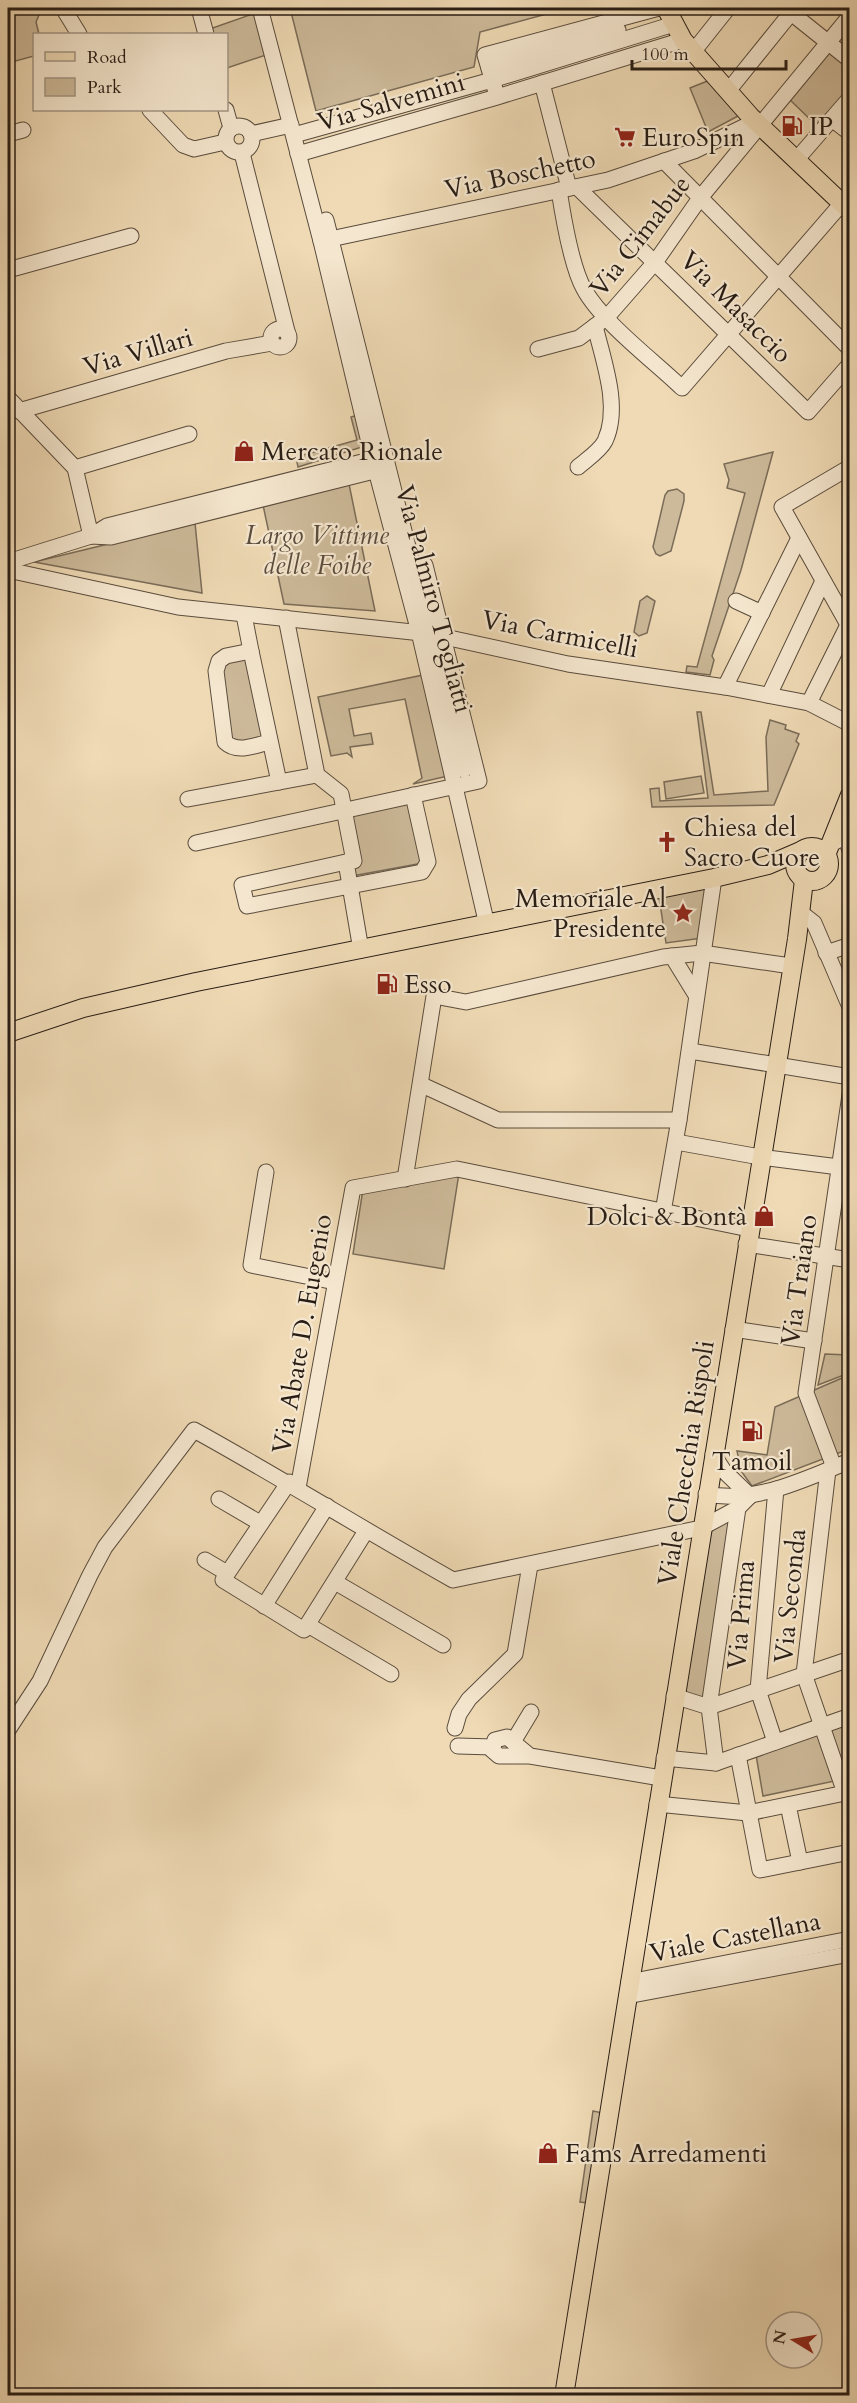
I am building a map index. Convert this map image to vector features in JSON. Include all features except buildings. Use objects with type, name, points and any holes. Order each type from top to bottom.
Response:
[{"type":"main road","points":[[674,24],[728,91],[758,123],[847,203]]},
{"type":"main road","name":"Viale Checchia Rispoli","points":[[806,876],[829,867],[831,845],[849,795]]},
{"type":"main road","points":[[8,1032],[102,1003],[714,878],[768,865],[831,845]]},
{"type":"main road","name":"Viale Checchia Rispoli","points":[[797,939],[805,916],[806,876],[796,858],[831,845]]},
{"type":"main road","points":[[768,865],[806,876]]},
{"type":"main road","name":"Viale Checchia Rispoli","points":[[564,2396],[806,876]]},
{"type":"street","points":[[63,8],[78,33]]},
{"type":"street","points":[[199,8],[206,33]]},
{"type":"street","name":"Via Palmiro Togliatti","points":[[260,8],[303,152],[408,570],[432,634],[487,925]]},
{"type":"street","name":"Via Palmiro Togliatti","points":[[269,8],[296,131]]},
{"type":"street","points":[[674,24],[728,8]]},
{"type":"street","points":[[728,91],[790,9],[849,60]]},
{"type":"street","name":"Via Cimabue","points":[[538,349],[579,338],[601,322],[656,261],[700,198],[758,123],[849,16]]},
{"type":"street","name":"Via Salvemini","points":[[251,134],[296,131],[674,24]]},
{"type":"street","name":"Via Salvemini","points":[[303,152],[542,83],[674,24]]},
{"type":"street","name":"Via Salvemini","points":[[491,74],[497,97]]},
{"type":"street","points":[[542,83],[568,188],[564,222],[584,289],[601,322],[612,417],[604,442],[578,467]]},
{"type":"street","points":[[796,159],[849,98]]},
{"type":"street","points":[[151,111],[183,145],[194,149],[228,135],[244,127],[251,134],[250,147],[242,153],[231,150],[228,135],[226,111]]},
{"type":"street","points":[[832,119],[849,133]]},
{"type":"street","name":"Via Boschetto","points":[[326,240],[608,180],[693,151],[758,123]]},
{"type":"street","points":[[8,134],[23,130]]},
{"type":"street","name":"Via Villari","points":[[19,411],[226,351],[272,343],[277,347],[288,343],[288,335],[242,153]]},
{"type":"street","points":[[664,161],[849,349]]},
{"type":"street","name":"Via Masaccio","points":[[568,188],[656,261],[808,412],[849,364]]},
{"type":"street","points":[[601,322],[682,388],[778,277],[847,203]]},
{"type":"street","points":[[8,270],[131,236]]},
{"type":"street","points":[[8,399],[75,468],[91,536]]},
{"type":"street","points":[[75,468],[189,434]]},
{"type":"street","points":[[8,562],[91,536],[107,526],[381,463]]},
{"type":"street","points":[[809,703],[849,627],[782,507],[849,467]]},
{"type":"street","points":[[725,687],[799,538]]},
{"type":"street","points":[[196,843],[479,782],[432,634],[425,565],[408,570]]},
{"type":"street","name":"Via Carmicelli","points":[[8,570],[178,607],[432,634],[568,664],[769,695],[809,703],[849,724]]},
{"type":"street","points":[[769,695],[823,581]]},
{"type":"street","points":[[736,601],[762,614]]},
{"type":"street","points":[[244,615],[279,782]]},
{"type":"street","points":[[286,618],[317,775],[341,794],[354,861],[242,885],[247,906],[422,872],[426,869],[428,862],[413,795]]},
{"type":"street","points":[[251,651],[226,656],[219,660],[216,671],[225,742],[232,748],[239,749],[270,741]]},
{"type":"street","points":[[188,799],[317,775]]},
{"type":"street","points":[[346,862],[361,950]]},
{"type":"street","points":[[663,1212],[690,1051],[696,994],[714,878]]},
{"type":"street","points":[[805,916],[814,923],[849,1007]]},
{"type":"street","points":[[826,952],[849,945]]},
{"type":"street","points":[[791,966],[702,953],[672,956],[466,1002],[434,996],[422,1085],[405,1179],[457,1169],[663,1212],[748,1237],[826,1257],[849,1260]]},
{"type":"street","points":[[672,956],[696,994]]},
{"type":"street","points":[[690,1051],[849,1077]]},
{"type":"street","points":[[422,1085],[498,1120],[679,1120]]},
{"type":"street","name":"Via Traiano","points":[[831,1468],[806,1393],[826,1257],[844,1168],[849,1095]]},
{"type":"street","points":[[676,1142],[760,1157],[844,1168]]},
{"type":"street","points":[[266,1172],[251,1265],[336,1282]]},
{"type":"street","name":"Via Abate D. Eugenio","points":[[294,1485],[336,1282],[352,1188],[405,1179]]},
{"type":"street","points":[[733,1329],[814,1341]]},
{"type":"street","points":[[8,1730],[40,1681],[105,1548],[194,1430],[294,1485],[366,1531],[453,1580],[701,1528],[738,1508],[750,1496]]},
{"type":"street","points":[[713,1454],[724,1471],[750,1496]]},
{"type":"street","points":[[706,1494],[728,1498],[750,1496],[776,1489],[849,1461]]},
{"type":"street","name":"Via Seconda","points":[[831,1468],[804,1674],[847,1792]]},
{"type":"street","points":[[294,1485],[260,1523],[223,1580],[304,1630],[366,1531]]},
{"type":"street","name":"Via Prima","points":[[775,1742],[758,1690],[776,1489]]},
{"type":"street","points":[[219,1499],[260,1523]]},
{"type":"street","points":[[264,1606],[327,1506]]},
{"type":"street","points":[[716,1763],[709,1707],[738,1508]]},
{"type":"street","points":[[205,1560],[227,1573]]},
{"type":"street","points":[[455,1728],[459,1714],[469,1699],[515,1654],[530,1564]]},
{"type":"street","points":[[334,1582],[443,1645]]},
{"type":"street","points":[[308,1625],[391,1674]]},
{"type":"street","points":[[674,1696],[709,1707],[849,1659]]},
{"type":"street","points":[[513,1742],[531,1712]]},
{"type":"street","points":[[664,1758],[716,1763],[849,1716]]},
{"type":"street","points":[[530,1756],[507,1737],[495,1740],[492,1750],[499,1756],[530,1756],[661,1778]]},
{"type":"street","points":[[459,1746],[493,1747]]},
{"type":"street","points":[[738,1755],[760,1870],[849,1852]]},
{"type":"street","points":[[657,1804],[748,1813],[847,1792]]},
{"type":"street","points":[[788,1804],[800,1862]]},
{"type":"street","name":"Viale Castellana","points":[[628,1989],[849,1939]]},
{"type":"street","points":[[628,1989],[849,1954]]},
{"type":"green space","points":[[8,8],[42,8],[36,22],[39,33],[33,33],[33,56],[8,63]]},
{"type":"green space","points":[[290,8],[553,8],[554,12],[480,32],[474,67],[316,111]]},
{"type":"green space","points":[[258,12],[269,54],[228,68],[228,33],[208,33],[207,30]]},
{"type":"green space","points":[[829,47],[849,65],[849,90],[818,127],[788,98]]},
{"type":"green space","points":[[710,80],[740,115],[708,132],[690,88]]},
{"type":"green space","points":[[358,415],[365,446],[298,467],[296,457],[357,440],[351,417]]},
{"type":"green space","points":[[773,452],[741,570],[712,656],[714,660],[710,675],[686,672],[687,666],[697,667],[745,493],[727,488],[729,480],[724,464]]},
{"type":"green space","name":"Largo Vittime delle Foibe","points":[[349,484],[375,611],[284,604],[263,505]]},
{"type":"green space","points":[[677,489],[684,494],[684,501],[671,551],[660,556],[656,554],[653,547],[665,495],[668,491]]},
{"type":"green space","points":[[195,523],[202,593],[34,562]]},
{"type":"green space","points":[[647,596],[655,601],[647,633],[639,636],[634,632],[640,601]]},
{"type":"green space","points":[[251,651],[270,742],[232,748],[219,661]]},
{"type":"green space","points":[[423,675],[448,776],[413,784],[422,778],[405,699],[349,709],[354,736],[371,733],[373,744],[350,747],[352,757],[347,753],[331,756],[318,697]]},
{"type":"green space","points":[[697,712],[701,712],[714,795],[768,791],[766,737],[770,720],[786,725],[785,729],[799,734],[796,741],[799,744],[774,805],[652,807],[650,789],[659,788],[660,801],[708,798]]},
{"type":"green space","points":[[701,776],[704,793],[666,799],[664,782]]},
{"type":"green space","points":[[411,799],[423,863],[352,876],[350,811]]},
{"type":"green space","points":[[710,887],[702,938],[666,943],[659,897]]},
{"type":"green space","points":[[459,1173],[444,1269],[353,1254],[363,1189]]},
{"type":"green space","points":[[825,1354],[849,1355],[849,1373],[818,1385]]},
{"type":"green space","points":[[849,1375],[849,1449],[752,1486],[741,1471],[737,1451],[767,1455],[775,1407]]},
{"type":"green space","points":[[733,1515],[706,1704],[677,1694],[703,1531]]},
{"type":"green space","points":[[849,1716],[849,1778],[763,1796],[755,1749]]},
{"type":"green space","points":[[593,2111],[603,2113],[587,2203],[580,2202]]},
{"type":"place","name":"IP","points":[[792,126]]},
{"type":"place","name":"EuroSpin","points":[[625,137]]},
{"type":"place","name":"Mercato Rionale","points":[[244,451]]},
{"type":"place","name":"Chiesa del Sacro Cuore","points":[[667,842]]},
{"type":"place","name":"Memoriale Al Presidente","points":[[683,913]]},
{"type":"place","name":"Esso","points":[[387,984]]},
{"type":"place","name":"Dolci & Bontà","points":[[764,1216]]},
{"type":"place","name":"Tamoil","points":[[752,1431]]},
{"type":"place","name":"Fams Arredamenti","points":[[548,2153]]}]
